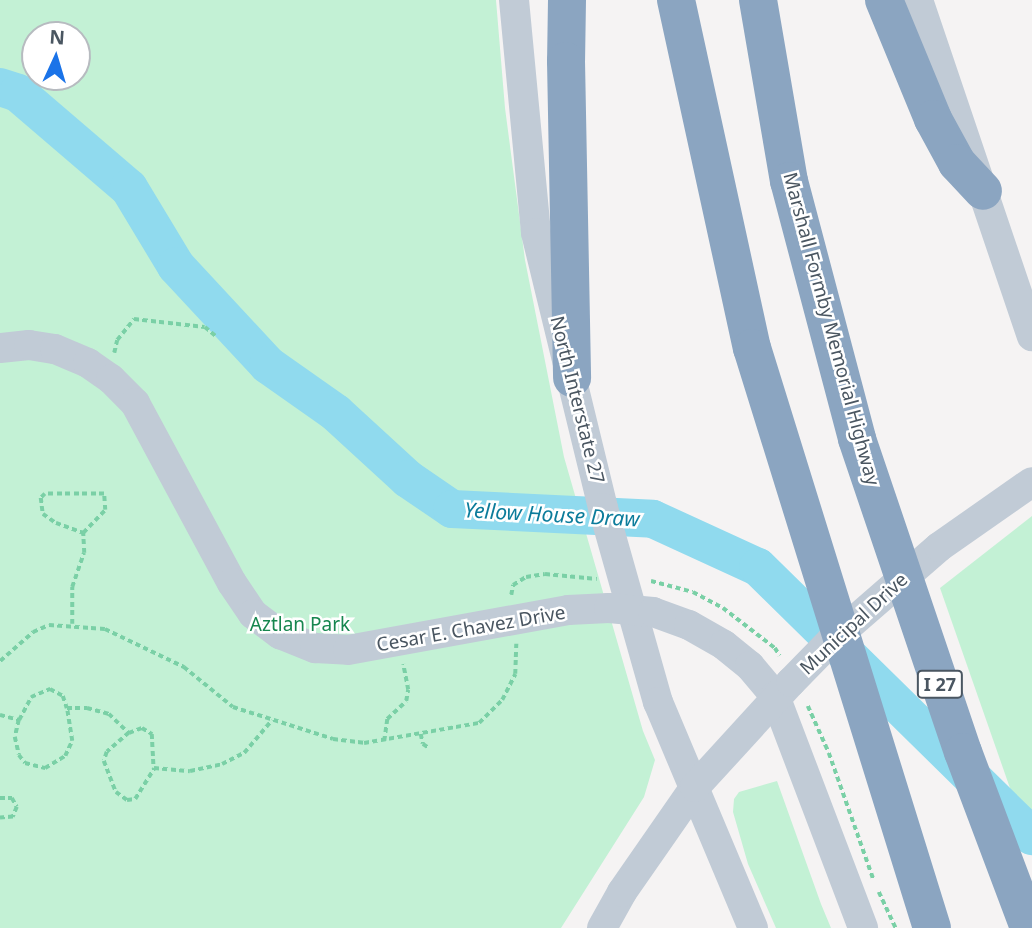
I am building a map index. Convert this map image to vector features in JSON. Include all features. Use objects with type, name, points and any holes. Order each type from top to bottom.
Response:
[{"type":"highway","points":[[568,0],[566,61],[572,378]]},
{"type":"highway","points":[[676,0],[752,348],[932,928]]},
{"type":"highway","name":"Marshall Formby Memorial Highway","points":[[758,0],[789,181],[857,439],[958,739],[1029,928]]},
{"type":"highway","points":[[884,0],[933,119],[957,163],[983,191]]},
{"type":"main road","name":"North Interstate 27","points":[[514,0],[536,233],[628,606],[658,702],[753,928]]},
{"type":"main road","points":[[918,0],[1032,336]]},
{"type":"main road","name":"Cesar E. Chavez Drive","points":[[0,348],[29,345],[55,349],[88,363],[108,377],[135,403],[232,583],[253,614],[280,634],[315,648],[348,650],[400,643],[568,610],[610,608],[653,612],[689,625],[724,645],[750,666],[775,696],[863,928]]},
{"type":"main road","name":"Municipal Drive","points":[[602,928],[622,892],[695,787],[831,641],[939,547],[1032,482]]},
{"type":"path","points":[[108,377],[117,340],[134,319],[205,327],[217,337]]},
{"type":"path","points":[[72,624],[72,587],[84,553],[83,533],[105,510],[104,494],[45,494],[41,498],[43,514],[56,523],[83,533]]},
{"type":"path","points":[[0,661],[33,632],[49,625],[72,624],[106,629],[184,667],[233,707],[333,739],[364,743],[479,723],[502,699],[515,674],[514,620]]},
{"type":"path","points":[[384,741],[387,719],[406,701],[408,691],[400,643]]},
{"type":"path","points":[[50,689],[63,696],[68,708],[72,741],[65,756],[45,768],[25,763],[19,755],[15,737],[19,720],[31,697],[42,690],[50,689]]},
{"type":"path","points":[[68,708],[87,708],[109,714],[129,733]]},
{"type":"path","points":[[0,715],[19,720]]},
{"type":"path","points":[[155,768],[190,771],[222,764],[244,753],[272,720]]},
{"type":"path","points":[[142,728],[152,734],[155,768],[135,799],[127,800],[116,792],[104,761],[107,752],[129,733],[142,728]]},
{"type":"path","points":[[421,734],[423,744],[429,748]]},
{"type":"path","points":[[0,798],[12,798],[18,807],[13,817],[0,818]]},
{"type":"green space","name":"Aztlan Park","points":[[0,0],[496,0],[505,108],[525,260],[564,457],[643,731],[655,760],[644,797],[561,928],[0,928]]},
{"type":"green space","points":[[1032,516],[1032,851],[940,588]]},
{"type":"green space","points":[[777,781],[831,928],[776,928],[748,864],[733,812],[734,799],[739,792]]},
{"type":"waterway","name":"Yellow House Draw","points":[[0,87],[18,93],[129,188],[176,266],[268,365],[336,413],[408,479],[452,509],[653,519],[758,567],[1032,836]]}]
